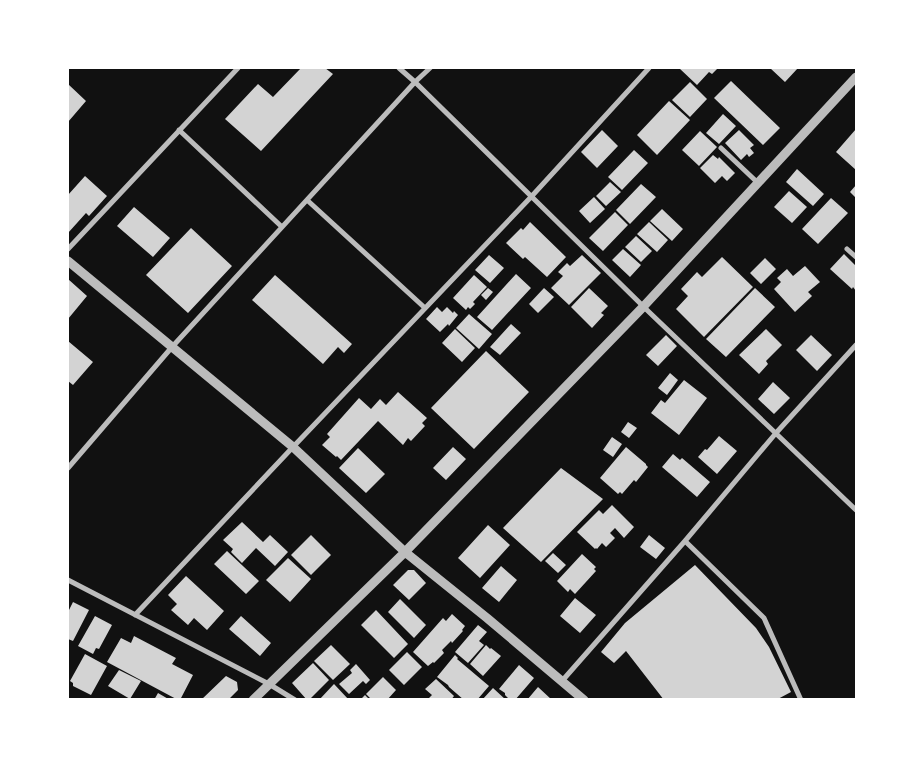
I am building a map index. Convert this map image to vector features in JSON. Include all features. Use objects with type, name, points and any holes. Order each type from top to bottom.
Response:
[{"type":"street","points":[[68,249],[238,68]]},
{"type":"street","points":[[398,68],[415,82],[644,307],[856,510]]},
{"type":"street","points":[[68,468],[172,347],[415,82],[430,68]]},
{"type":"street","points":[[135,615],[531,197],[649,68]]},
{"type":"street","points":[[253,700],[405,552],[644,307],[856,77]]},
{"type":"street","points":[[179,130],[282,226]]},
{"type":"street","points":[[721,148],[758,183]]},
{"type":"street","points":[[307,200],[425,308]]},
{"type":"street","points":[[848,248],[856,257]]},
{"type":"street","points":[[68,261],[293,447],[405,552],[584,700]]},
{"type":"street","points":[[562,681],[686,541],[776,433],[856,345]]},
{"type":"street","points":[[686,541],[764,618],[801,700]]},
{"type":"street","points":[[68,580],[269,684],[295,700]]},
{"type":"building","points":[[301,68],[325,68],[333,74],[261,151],[225,119],[258,84],[273,97]]},
{"type":"building","points":[[679,68],[718,68],[712,74],[709,72],[697,85]]},
{"type":"building","points":[[770,68],[798,68],[785,82]]},
{"type":"building","points":[[731,81],[780,128],[763,145],[714,98]]},
{"type":"building","points":[[690,82],[707,99],[690,117],[672,100]]},
{"type":"building","points":[[68,84],[86,101],[68,122]]},
{"type":"building","points":[[669,101],[690,120],[657,155],[637,135]]},
{"type":"building","points":[[723,114],[736,126],[719,144],[706,133]]},
{"type":"building","points":[[856,129],[856,170],[836,152]]},
{"type":"building","points":[[602,130],[618,146],[597,168],[581,152]]},
{"type":"building","points":[[739,130],[754,145],[750,148],[754,153],[749,157],[747,154],[741,160],[725,143]]},
{"type":"building","points":[[700,131],[717,147],[699,166],[682,150]]},
{"type":"building","points":[[634,150],[648,163],[622,190],[608,177]]},
{"type":"building","points":[[713,155],[718,159],[719,157],[735,173],[727,181],[722,176],[715,183],[700,168]]},
{"type":"building","points":[[797,169],[824,194],[813,206],[786,182]]},
{"type":"building","points":[[85,176],[107,196],[89,216],[86,213],[68,233],[68,195]]},
{"type":"building","points":[[610,182],[621,192],[606,206],[596,196]]},
{"type":"building","points":[[641,184],[656,197],[630,224],[616,210]]},
{"type":"building","points":[[856,185],[856,198],[850,192]]},
{"type":"building","points":[[789,191],[807,207],[792,223],[774,207]]},
{"type":"building","points":[[594,197],[605,209],[590,223],[579,211]]},
{"type":"building","points":[[831,198],[848,213],[818,244],[802,229]]},
{"type":"building","points":[[134,207],[170,238],[153,257],[117,226]]},
{"type":"building","points":[[662,209],[683,229],[672,241],[650,221]]},
{"type":"building","points":[[615,212],[628,225],[603,251],[589,238]]},
{"type":"building","points":[[530,222],[566,257],[547,277],[506,243]]},
{"type":"building","points":[[649,222],[668,240],[657,252],[637,234]]},
{"type":"building","points":[[191,228],[232,266],[188,313],[146,275]]},
{"type":"building","points":[[636,236],[652,251],[641,262],[625,247]]},
{"type":"building","points":[[623,249],[641,265],[630,277],[612,260]]},
{"type":"building","points":[[844,254],[856,266],[856,291],[830,269]]},
{"type":"building","points":[[489,255],[504,268],[490,283],[475,270]]},
{"type":"building","points":[[582,255],[601,273],[569,305],[551,288],[563,276],[558,272],[567,263],[570,266]]},
{"type":"building","points":[[722,257],[753,287],[704,337],[676,309],[688,296],[681,289],[697,272],[702,277]]},
{"type":"building","points":[[765,258],[776,269],[761,284],[750,273]]},
{"type":"building","points":[[805,266],[820,282],[808,292],[812,296],[795,312],[774,289],[781,282],[777,278],[787,269],[793,276]]},
{"type":"building","points":[[516,274],[531,288],[492,330],[477,317]]},
{"type":"building","points":[[275,275],[352,344],[344,353],[338,347],[323,364],[252,300]]},
{"type":"building","points":[[474,275],[487,287],[473,302],[475,304],[466,310],[453,298]]},
{"type":"building","points":[[68,279],[87,296],[68,319]]},
{"type":"building","points":[[488,288],[493,292],[486,300],[481,295]]},
{"type":"building","points":[[544,288],[554,297],[538,313],[529,304]]},
{"type":"building","points":[[589,288],[608,306],[601,313],[604,315],[592,328],[571,307]]},
{"type":"building","points":[[755,288],[775,307],[726,357],[706,339]]},
{"type":"building","points":[[437,307],[442,312],[447,307],[458,315],[449,326],[448,324],[440,332],[426,319]]},
{"type":"building","points":[[469,314],[492,334],[479,349],[456,328]]},
{"type":"building","points":[[511,324],[521,333],[500,355],[490,347]]},
{"type":"building","points":[[455,329],[475,348],[462,362],[442,343]]},
{"type":"building","points":[[766,329],[782,345],[766,361],[768,364],[759,374],[739,355]]},
{"type":"building","points":[[666,335],[677,346],[658,366],[646,355]]},
{"type":"building","points":[[811,335],[832,355],[817,371],[796,350]]},
{"type":"building","points":[[68,341],[93,362],[73,385],[68,381]]},
{"type":"building","points":[[486,351],[529,392],[474,449],[431,408]]},
{"type":"building","points":[[670,373],[678,380],[667,395],[658,388]]},
{"type":"building","points":[[684,380],[707,398],[679,435],[651,413],[661,400],[665,403]]},
{"type":"building","points":[[773,382],[790,398],[774,414],[758,399]]},
{"type":"building","points":[[398,392],[427,418],[422,423],[425,426],[411,441],[408,438],[403,445],[378,421],[341,460],[322,445],[330,437],[327,434],[359,398],[371,409],[380,399],[386,405]]},
{"type":"building","points":[[628,422],[637,428],[629,438],[621,432]]},
{"type":"building","points":[[719,436],[737,451],[717,474],[698,457]]},
{"type":"building","points":[[612,437],[622,444],[613,457],[603,450]]},
{"type":"building","points":[[453,447],[466,459],[446,480],[433,468]]},
{"type":"building","points":[[626,447],[648,467],[636,482],[634,480],[622,494],[620,492],[618,494],[600,478]]},
{"type":"building","points":[[358,448],[385,474],[366,493],[339,468]]},
{"type":"building","points":[[673,454],[680,460],[682,458],[710,482],[697,497],[662,467]]},
{"type":"building","points":[[561,468],[603,499],[541,562],[503,528]]},
{"type":"building","points":[[612,505],[634,527],[624,538],[615,528],[610,533],[615,538],[606,547],[602,543],[595,549],[577,532],[599,510],[603,514]]},
{"type":"building","points":[[242,522],[263,542],[270,535],[288,552],[275,566],[256,548],[242,563],[231,552],[233,549],[223,540]]},
{"type":"building","points":[[488,525],[510,545],[480,578],[458,558]]},
{"type":"building","points":[[311,535],[331,555],[311,575],[291,555]]},
{"type":"building","points":[[649,535],[665,548],[656,559],[640,547]]},
{"type":"building","points":[[227,551],[259,581],[246,594],[214,564]]},
{"type":"building","points":[[553,553],[566,565],[558,573],[545,561]]},
{"type":"building","points":[[582,554],[596,567],[594,569],[596,571],[575,594],[570,589],[568,592],[557,581]]},
{"type":"building","points":[[288,558],[311,579],[290,602],[266,580]]},
{"type":"building","points":[[695,565],[756,628],[769,647],[791,692],[776,700],[664,700],[626,651],[614,663],[601,652],[625,623]]},
{"type":"building","points":[[501,566],[517,580],[499,602],[482,588]]},
{"type":"building","points":[[408,570],[414,570],[426,583],[409,600],[393,585]]},
{"type":"building","points":[[186,576],[224,611],[207,630],[194,618],[188,625],[171,610],[177,604],[168,595]]},
{"type":"building","points":[[575,598],[596,615],[580,633],[560,616]]},
{"type":"building","points":[[400,599],[426,625],[414,638],[388,612]]},
{"type":"building","points":[[73,602],[89,610],[73,641],[68,639],[68,612]]},
{"type":"building","points":[[376,610],[408,644],[394,658],[361,625]]},
{"type":"building","points":[[452,614],[465,626],[463,631],[452,643],[451,641],[442,650],[444,653],[434,663],[428,666],[413,652],[443,618],[446,621]]},
{"type":"building","points":[[95,616],[112,625],[99,649],[96,648],[93,654],[78,646]]},
{"type":"building","points":[[241,616],[271,643],[260,656],[229,629]]},
{"type":"building","points":[[478,625],[487,632],[479,641],[484,645],[468,663],[455,652]]},
{"type":"building","points":[[134,636],[176,658],[172,664],[193,675],[180,700],[107,662],[121,638],[131,643]]},
{"type":"building","points":[[331,645],[350,664],[333,680],[314,661]]},
{"type":"building","points":[[486,645],[501,656],[483,676],[470,664]]},
{"type":"building","points":[[407,652],[422,667],[404,685],[389,670]]},
{"type":"building","points":[[85,654],[107,666],[91,695],[73,686],[73,683],[70,681]]},
{"type":"building","points":[[455,655],[457,659],[489,686],[477,700],[464,700],[437,677]]},
{"type":"building","points":[[313,663],[329,680],[307,700],[292,683]]},
{"type":"building","points":[[356,664],[370,680],[366,684],[363,681],[349,694],[339,684],[352,673],[350,670]]},
{"type":"building","points":[[519,665],[534,678],[515,700],[510,700],[499,689]]},
{"type":"building","points":[[119,670],[141,681],[130,699],[108,686]]},
{"type":"building","points":[[226,676],[237,682],[238,690],[228,700],[201,700]]},
{"type":"building","points":[[383,677],[396,690],[387,700],[372,700],[366,694]]},
{"type":"building","points":[[436,679],[454,696],[451,700],[427,700],[432,695],[425,689]]},
{"type":"building","points":[[334,684],[349,700],[319,700]]},
{"type":"building","points":[[538,687],[552,700],[527,700]]},
{"type":"building","points":[[493,688],[506,700],[482,700]]},
{"type":"building","points":[[158,693],[170,700],[154,700]]},
{"type":"building","points":[[365,695],[370,700],[360,700]]}]
